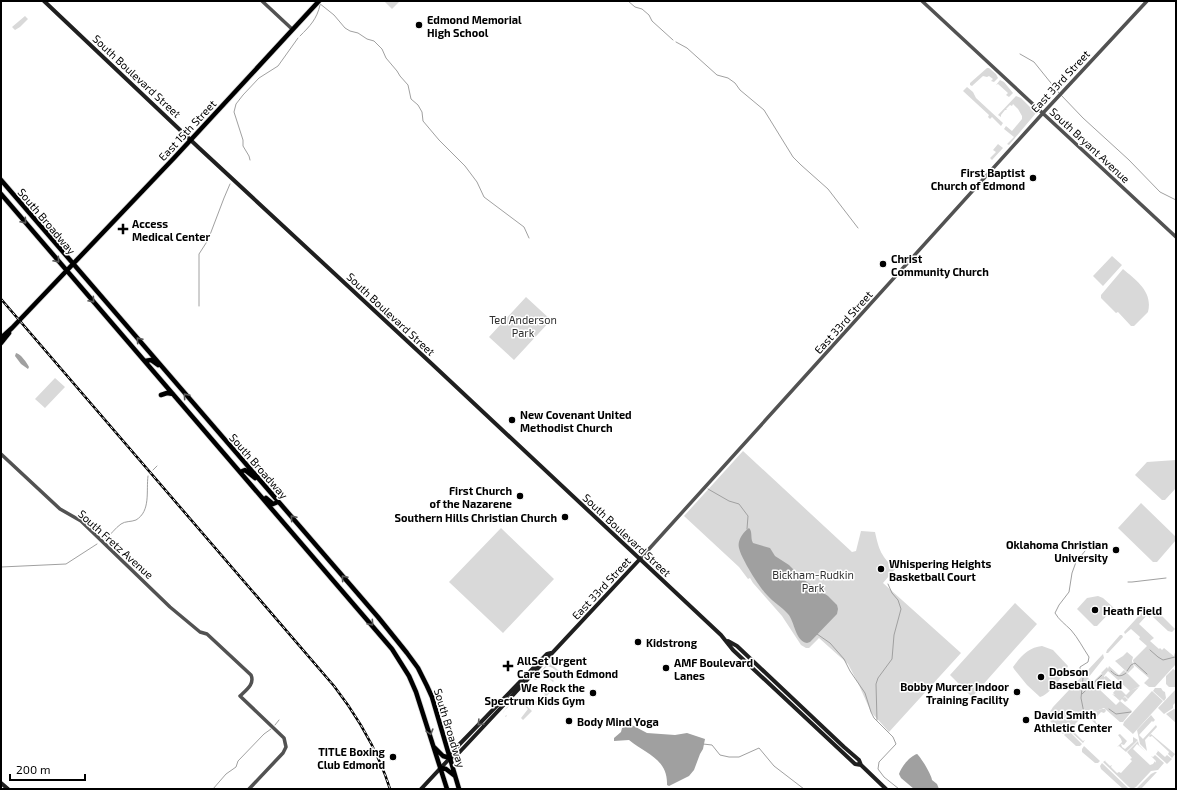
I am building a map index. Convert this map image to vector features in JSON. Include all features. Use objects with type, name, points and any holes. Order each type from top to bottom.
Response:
[{"type":"main road","name":"South Boulevard Street","points":[[44,1],[190,140],[433,365],[726,640],[733,650],[855,764],[861,765],[886,789]]},
{"type":"main road","name":"East 15th Street","points":[[12,328],[319,1]]},
{"type":"main road","name":"South Broadway","points":[[1,180],[396,639],[418,668],[432,697],[459,789]]},
{"type":"main road","name":"South Broadway","points":[[1,194],[382,635],[409,676],[416,692],[447,789]]},
{"type":"main road","points":[[11,206],[18,200]]},
{"type":"main road","points":[[1,338],[12,328]]},
{"type":"main road","points":[[1,343],[12,328]]},
{"type":"main road","points":[[145,361],[151,360],[164,370]]},
{"type":"main road","points":[[165,384],[162,395],[169,393],[174,394]]},
{"type":"main road","points":[[240,472],[245,470],[263,485]]},
{"type":"main road","points":[[259,492],[273,504],[277,504],[278,502]]},
{"type":"main road","points":[[300,540],[306,535]]},
{"type":"main road","name":"East 33rd Street","points":[[421,789],[450,758],[455,757],[640,559]]},
{"type":"main road","points":[[434,747],[443,756],[450,758]]},
{"type":"main road","points":[[441,768],[446,769],[455,776]]},
{"type":"main road","points":[[1,783],[8,789]]},
{"type":"street","points":[[262,1],[292,29]]},
{"type":"street","name":"South Bryant Avenue","points":[[922,1],[1176,237]]},
{"type":"street","name":"East 33rd Street","points":[[640,559],[1043,113],[1147,1]]},
{"type":"street","name":"South Fretz Avenue","points":[[1,454],[60,509],[81,521],[170,606],[200,632],[207,634],[250,674],[253,679],[250,686],[240,696],[284,738],[286,744],[285,751],[249,789]]},
{"type":"green space","points":[[384,1],[400,1],[392,9]]},
{"type":"green space","points":[[25,16],[28,19],[15,30],[12,27]]},
{"type":"green space","points":[[987,68],[996,74],[998,78],[994,82],[991,81],[993,79],[989,76],[983,76],[972,86],[970,85],[970,83]]},
{"type":"green space","points":[[1000,80],[1004,82],[1013,93],[1009,97],[1006,95],[1008,93],[998,84],[996,85]]},
{"type":"green space","points":[[967,87],[973,92],[976,98],[1003,123],[1001,126],[992,117],[990,119],[988,117],[989,115],[963,91]]},
{"type":"green space","points":[[1016,96],[1021,98],[1036,113],[1009,145],[1007,144],[1014,137],[1004,129],[1006,126],[1012,131],[1022,119],[1022,116],[1013,104],[1005,110],[1001,117],[998,115]]},
{"type":"green space","points":[[998,144],[1003,148],[992,160],[990,158],[996,152],[993,150]]},
{"type":"green space","points":[[1112,256],[1122,265],[1103,286],[1093,276]]},
{"type":"green space","points":[[1123,269],[1143,288],[1148,299],[1148,312],[1134,326],[1131,326],[1118,312],[1116,313],[1101,298],[1101,295]]},
{"type":"green space","name":"Ted Anderson Park","points":[[526,297],[551,320],[514,360],[489,337]]},
{"type":"green space","points":[[55,378],[65,387],[45,408],[35,399]]},
{"type":"green space","name":"Bickham-Rudkin Park","points":[[743,451],[852,552],[856,551],[861,531],[875,532],[881,552],[895,569],[883,583],[961,653],[889,732],[871,712],[848,664],[819,638],[809,648],[801,645],[782,616],[750,578],[748,579],[739,567],[684,516]]},
{"type":"green space","points":[[1176,460],[1176,488],[1165,500],[1162,500],[1135,475],[1147,462]]},
{"type":"green space","points":[[1141,503],[1176,537],[1176,540],[1157,562],[1153,562],[1118,528]]},
{"type":"green space","points":[[501,528],[554,579],[503,633],[449,582]]},
{"type":"green space","name":"Heath Field","points":[[1098,596],[1103,598],[1114,608],[1097,626],[1094,626],[1077,609],[1087,598]]},
{"type":"green space","points":[[1015,603],[1037,624],[972,697],[950,675]]},
{"type":"green space","points":[[1147,607],[1150,612],[1150,618],[1147,615],[1139,624],[1154,638],[1150,641],[1159,649],[1160,648],[1162,650],[1164,648],[1176,658],[1176,664],[1155,687],[1149,687],[1144,683],[1149,678],[1134,665],[1133,660],[1147,646],[1131,629],[1125,634],[1124,632]]},
{"type":"green space","points":[[1157,611],[1175,629],[1172,632],[1168,631],[1153,617]]},
{"type":"green space","points":[[1120,635],[1123,637],[1108,653],[1106,653],[1107,650]]},
{"type":"green space","name":"Dobson Baseball Field","points":[[1042,646],[1053,650],[1068,666],[1056,684],[1047,693],[1040,697],[1027,685],[1013,667],[1029,650]]},
{"type":"green space","points":[[1127,652],[1133,657],[1132,661],[1134,667],[1128,673],[1115,661]]},
{"type":"green space","points":[[1103,654],[1104,658],[1088,678],[1093,682],[1101,674],[1104,676],[1104,685],[1100,690],[1116,705],[1120,701],[1132,711],[1123,722],[1120,722],[1104,708],[1080,717],[1050,719],[1049,721],[1048,715],[1053,707]]},
{"type":"green space","points":[[549,662],[567,678],[565,679],[555,669],[547,666],[543,670],[554,681],[553,682],[541,672],[536,677],[537,680],[535,680],[534,679]]},
{"type":"green space","points":[[1109,666],[1119,675],[1124,670],[1140,686],[1130,691],[1108,671],[1104,676],[1101,673],[1107,667],[1108,669]]},
{"type":"green space","points":[[1173,669],[1176,671],[1176,687],[1169,687],[1166,684],[1166,676]]},
{"type":"green space","points":[[1106,676],[1114,683],[1113,684],[1109,681],[1112,684],[1108,688],[1105,685],[1104,677]]},
{"type":"green space","points":[[1118,687],[1126,695],[1123,698],[1125,697],[1128,700],[1125,702],[1122,699],[1120,701],[1112,694],[1115,695],[1113,693]]},
{"type":"green space","points":[[1139,687],[1128,699],[1125,696],[1130,691]]},
{"type":"green space","points":[[1155,688],[1161,688],[1165,692],[1166,698],[1164,701],[1153,691]]},
{"type":"green space","points":[[553,689],[538,706],[535,704],[535,701],[538,701],[545,695],[544,693]]},
{"type":"green space","points":[[1176,689],[1176,702],[1173,705],[1173,708],[1164,714],[1158,708]]},
{"type":"green space","points":[[1152,691],[1163,701],[1133,734],[1123,725],[1124,722]]},
{"type":"green space","points":[[517,698],[532,711],[523,720],[521,718],[528,709],[519,700],[512,703]]},
{"type":"green space","points":[[1105,709],[1106,711],[1104,713],[1101,712],[1095,719],[1096,723],[1100,724],[1097,728],[1098,726],[1089,718],[1082,720],[1081,718],[1075,724],[1076,726],[1075,725],[1072,727],[1074,729],[1073,731],[1083,741],[1085,740],[1083,743],[1070,731],[1067,730],[1063,734],[1050,721],[1079,718]]},
{"type":"green space","points":[[1174,709],[1176,710],[1176,723],[1166,714]]},
{"type":"green space","points":[[1151,715],[1155,720],[1153,722],[1152,721],[1139,735],[1143,739],[1156,725],[1157,727],[1145,740],[1147,751],[1140,744],[1137,730]]},
{"type":"green space","points":[[1068,731],[1082,744],[1080,746],[1076,746],[1064,735]]},
{"type":"green space","points":[[1120,734],[1127,741],[1124,745],[1121,744],[1125,749],[1133,742],[1133,737],[1138,740],[1126,752],[1119,746],[1117,747],[1122,742],[1118,735]]},
{"type":"green space","points":[[1151,734],[1175,754],[1172,758],[1168,754],[1169,752],[1152,736],[1149,736]]},
{"type":"green space","points":[[1138,741],[1139,745],[1146,752],[1137,744],[1133,749],[1150,765],[1155,761],[1156,763],[1156,761],[1151,756],[1153,757],[1155,755],[1164,763],[1158,770],[1151,771],[1136,787],[1132,789],[1103,762],[1106,760],[1105,761],[1110,766],[1112,765],[1111,767],[1117,773],[1121,773],[1132,761],[1130,759],[1132,758],[1127,752]]},
{"type":"green space","points":[[1084,746],[1100,761],[1098,763],[1095,763],[1082,752]]},
{"type":"green space","points":[[1156,749],[1165,757],[1167,755],[1172,759],[1167,764],[1156,754],[1158,751]]},
{"type":"green space","points":[[1102,763],[1129,789],[1123,789],[1101,769],[1100,766]]},
{"type":"green space","points":[[1157,772],[1141,789],[1136,789],[1151,774]]},
{"type":"shaded area","points":[[16,353],[25,361],[29,367],[28,369],[21,364],[15,356]]},
{"type":"shaded area","points":[[749,528],[753,543],[770,548],[775,556],[789,565],[804,580],[828,596],[837,605],[837,614],[810,642],[803,642],[800,639],[788,614],[769,598],[755,579],[740,553],[739,542],[741,537]]},
{"type":"shaded area","points":[[630,724],[647,733],[675,735],[687,733],[705,739],[703,749],[694,770],[689,776],[669,786],[667,785],[664,769],[655,758],[629,740],[614,741],[614,738],[621,732],[622,728]]},
{"type":"shaded area","points":[[917,754],[939,789],[914,789],[901,778],[899,774],[906,762]]},
{"type":"waterway","points":[[628,1],[649,15],[652,21],[673,40]]},
{"type":"waterway","points":[[319,3],[334,15],[345,28],[374,41],[382,49],[386,58],[408,85],[411,99],[418,105],[422,112],[423,121],[439,140],[465,166],[477,182],[484,197],[524,227],[529,238]]},
{"type":"waterway","points":[[300,36],[313,22],[320,5]]},
{"type":"waterway","points":[[250,160],[243,146],[243,140],[234,112],[236,104],[259,78],[278,66],[298,38]]},
{"type":"waterway","points":[[676,42],[687,48],[717,75],[728,78],[735,83],[740,90],[764,110],[793,157],[828,189],[858,228]]},
{"type":"waterway","points":[[1020,54],[1034,62],[1059,93]]},
{"type":"waterway","points":[[1061,95],[1160,192],[1176,200]]},
{"type":"waterway","points":[[199,306],[199,254],[208,240],[230,184]]},
{"type":"waterway","points":[[153,470],[157,466]]},
{"type":"waterway","points":[[105,539],[124,522],[136,520],[141,516],[146,506],[148,476]]},
{"type":"waterway","points":[[708,489],[729,501],[739,504],[748,516],[747,529]]},
{"type":"waterway","points":[[1,567],[66,564],[97,544]]},
{"type":"waterway","points":[[1080,671],[1080,667],[1088,662],[1089,657],[1074,633],[1055,613],[1069,592],[1072,573],[1076,562],[1085,551]]},
{"type":"waterway","points":[[1128,582],[1166,578]]},
{"type":"waterway","points":[[877,720],[876,684],[878,678],[892,659],[894,635],[901,609],[898,600],[892,593],[888,584]]},
{"type":"waterway","points":[[817,634],[830,643],[844,659],[850,671],[865,693],[874,718],[893,737],[896,744],[879,762],[878,769],[884,777],[899,789]]},
{"type":"waterway","points":[[1175,656],[1176,649]]},
{"type":"waterway","points":[[1150,650],[1163,660],[1175,657]]},
{"type":"waterway","points":[[1127,671],[1131,665],[1135,663],[1147,674]]},
{"type":"waterway","points":[[1111,671],[1118,676],[1122,676],[1126,673]]},
{"type":"waterway","points":[[1082,694],[1102,675]]},
{"type":"waterway","points":[[1083,678],[1081,698],[1084,713]]},
{"type":"waterway","points":[[1109,709],[1116,714],[1131,712]]},
{"type":"waterway","points":[[275,725],[279,720]]},
{"type":"waterway","points":[[213,789],[226,774],[236,767],[238,761],[264,734],[271,729]]},
{"type":"waterway","points":[[703,744],[712,745],[720,755],[729,757],[739,757],[759,748],[774,766],[804,789]]},
{"type":"railway","points":[[1,299],[334,686],[359,722],[380,761],[390,789]]},
{"type":"place","name":"Edmond Memorial High School","points":[[419,25]]},
{"type":"place","name":"First Baptist Church of Edmond","points":[[1033,178]]},
{"type":"place","name":"Access Medical Center","points":[[123,229]]},
{"type":"place","name":"Christ Community Church","points":[[883,264]]},
{"type":"place","name":"New Covenant United Methodist Church","points":[[512,420]]},
{"type":"place","name":"First Church of the Nazarene","points":[[520,496]]},
{"type":"place","name":"Southern Hills Christian Church","points":[[565,517]]},
{"type":"place","name":"Oklahoma Christian University","points":[[1116,550]]},
{"type":"place","name":"Whispering Heights Basketball Court","points":[[881,569]]},
{"type":"place","name":"Heath Field","points":[[1095,610]]},
{"type":"place","name":"Kidstrong","points":[[638,642]]},
{"type":"place","name":"AllSet Urgent Care South Edmond","points":[[508,666]]},
{"type":"place","name":"AMF Boulevard Lanes","points":[[666,668]]},
{"type":"place","name":"Dobson Baseball Field","points":[[1041,677]]},
{"type":"place","name":"Bobby Murcer Indoor Training Facility","points":[[1017,692]]},
{"type":"place","name":"We Rock the Spectrum Kids Gym","points":[[593,693]]},
{"type":"place","name":"David Smith Athletic Center","points":[[1026,720]]},
{"type":"place","name":"Body Mind Yoga","points":[[569,721]]},
{"type":"place","name":"TITLE Boxing Club Edmond","points":[[393,757]]}]
